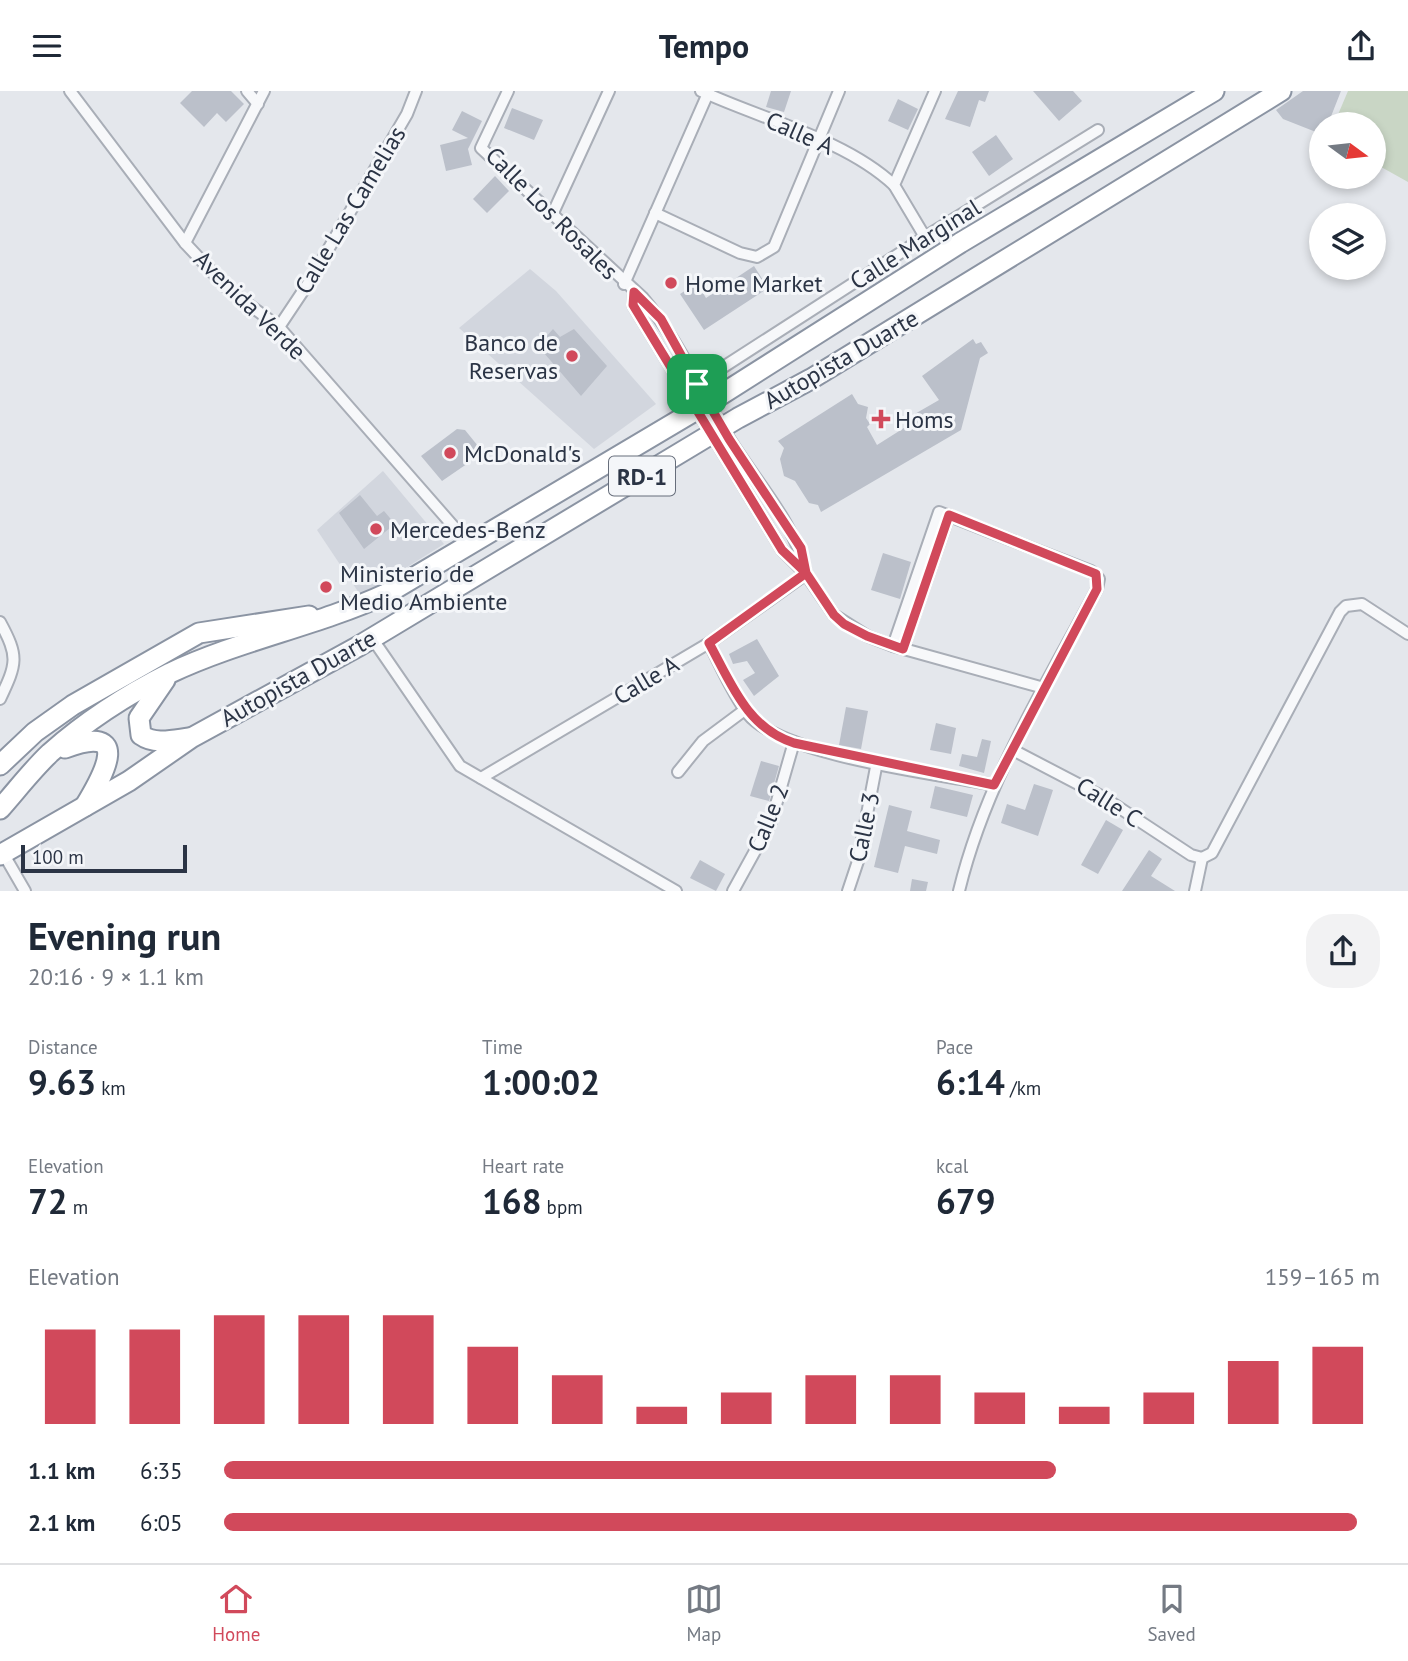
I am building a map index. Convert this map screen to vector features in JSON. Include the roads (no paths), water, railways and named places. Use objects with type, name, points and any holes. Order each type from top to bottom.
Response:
[{"type":"highway","name":"Autopista Duarte","points":[[0,809],[50,753],[110,708],[169,674],[237,647],[342,614],[386,594],[701,406],[960,243],[1214,91]]},
{"type":"highway","name":"Autopista Duarte","points":[[2,854],[130,781],[191,738],[372,638],[717,432],[811,379],[1281,91]]},
{"type":"highway","points":[[0,765],[35,732],[73,705],[198,633],[283,618],[342,614]]},
{"type":"highway","points":[[169,674],[139,718],[140,732],[148,740],[191,738]]},
{"type":"highway","points":[[50,753],[90,741],[104,744],[109,753],[107,766],[85,807]]},
{"type":"street","name":"Avenida Verde","points":[[70,91],[185,243],[228,289],[279,327],[468,543]]},
{"type":"street","points":[[247,91],[258,104]]},
{"type":"street","points":[[185,243],[264,91]]},
{"type":"street","name":"Calle Las Camelias","points":[[279,327],[325,255],[407,114],[416,91]]},
{"type":"street","name":"Calle Los Rosales","points":[[508,91],[481,148],[661,319],[697,384],[701,406]]},
{"type":"street","points":[[552,215],[609,91]]},
{"type":"street","points":[[655,213],[740,253],[757,257],[774,247],[839,91]]},
{"type":"street","points":[[925,237],[894,185],[935,91]]},
{"type":"street","points":[[624,284],[706,92]]},
{"type":"street","name":"Calle A","points":[[706,92],[818,139],[867,165],[894,185]]},
{"type":"street","name":"Calle Marginal","points":[[697,384],[925,237],[1098,130]]},
{"type":"street","name":"Calle Los Rosales","points":[[634,292],[633,305],[701,406]]},
{"type":"street","points":[[701,406],[782,550],[806,573],[834,615],[844,624],[898,647],[1044,688]]},
{"type":"street","points":[[717,432],[801,548],[806,573]]},
{"type":"street","points":[[898,647],[944,514],[1091,571],[1099,579],[1097,589],[994,785],[966,861],[959,891]]},
{"type":"street","name":"Calle A","points":[[481,778],[709,643],[806,573]]},
{"type":"street","points":[[1195,891],[1202,858],[1212,853],[1339,612],[1346,606],[1362,604],[1408,634]]},
{"type":"street","points":[[0,622],[14,649],[15,662],[0,699]]},
{"type":"street","points":[[372,638],[460,766],[676,891]]},
{"type":"street","points":[[709,643],[746,709],[765,728],[794,743],[994,785]]},
{"type":"street","points":[[678,772],[703,741],[746,709]]},
{"type":"street","name":"Calle 2","points":[[733,891],[771,822],[794,743]]},
{"type":"street","name":"Calle C","points":[[1013,750],[1103,797],[1191,855],[1202,858]]},
{"type":"street","name":"Calle 3","points":[[848,891],[858,861],[877,762]]},
{"type":"street","points":[[2,854],[25,891]]},
{"type":"place","name":"Home Market","points":[[671,283]]},
{"type":"place","name":"Banco de Reservas","points":[[572,356]]},
{"type":"place","name":"Homs","points":[[881,419]]},
{"type":"place","name":"McDonald's","points":[[450,453]]},
{"type":"place","name":"Mercedes-Benz","points":[[376,529]]},
{"type":"place","name":"Ministerio de Medio Ambiente","points":[[326,587]]}]
